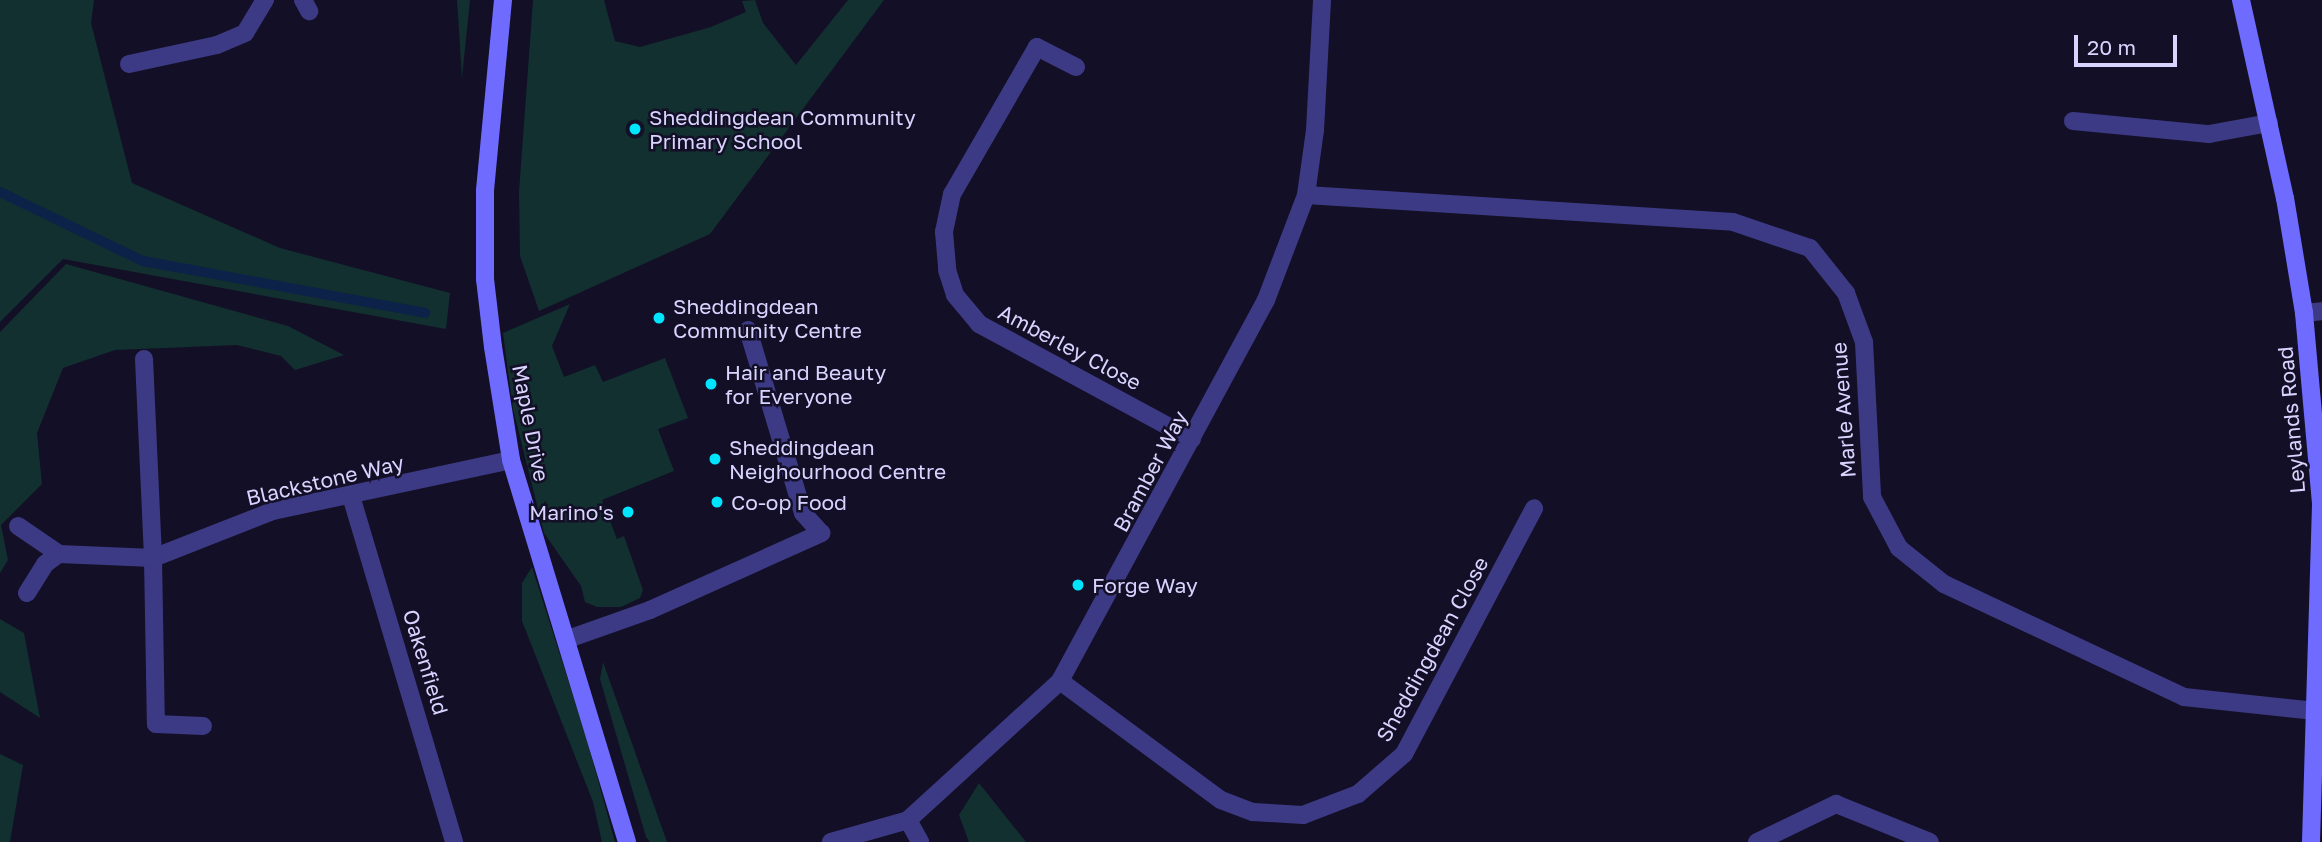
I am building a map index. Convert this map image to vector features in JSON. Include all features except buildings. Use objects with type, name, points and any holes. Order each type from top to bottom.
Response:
[{"type":"street","points":[[129,64],[218,45],[244,33],[265,0]]},
{"type":"street","name":"Maple Drive","points":[[503,0],[485,191],[485,279],[511,460],[568,639],[627,842]]},
{"type":"street","name":"Bramber Way","points":[[831,842],[908,820],[1060,681],[1266,300],[1306,195],[1315,130],[1322,0]]},
{"type":"street","name":"Leylands Road","points":[[2241,0],[2313,312],[2321,505],[2319,680],[2315,711],[2318,775],[2311,842]]},
{"type":"street","name":"Amberley Close","points":[[1076,66],[1037,47],[952,194],[944,232],[947,270],[956,295],[979,324],[1192,439]]},
{"type":"street","points":[[2073,121],[2209,134],[2269,123]]},
{"type":"street","name":"Marle Avenue","points":[[1306,195],[1733,222],[1810,248],[1846,293],[1864,342],[1872,497],[1899,548],[1944,584],[2184,697],[2315,711]]},
{"type":"street","points":[[568,639],[650,610],[821,533],[803,513],[748,330]]},
{"type":"street","points":[[144,359],[153,558],[156,724],[203,726]]},
{"type":"street","name":"Blackstone Way","points":[[59,554],[153,558],[273,511],[511,460]]},
{"type":"street","name":"Oakenfield","points":[[351,496],[454,842]]},
{"type":"street","name":"Sheddingdean Close","points":[[1060,681],[1221,800],[1253,812],[1303,815],[1358,793],[1405,754],[1534,508]]},
{"type":"street","points":[[18,526],[59,554],[45,564],[27,593]]},
{"type":"street","points":[[1757,842],[1836,804],[1930,842]]},
{"type":"street","points":[[908,820],[920,842]]},
{"type":"green space","points":[[0,0],[94,0],[91,23],[132,183],[280,248],[450,293],[446,329],[63,259],[0,322]]},
{"type":"green space","points":[[457,0],[470,0],[462,78]]},
{"type":"green space","name":"Sheddingdean Community Primary School","points":[[533,0],[604,0],[615,41],[640,47],[711,27],[746,12],[742,1],[755,0],[763,23],[796,65],[848,0],[884,0],[710,234],[539,311],[520,256],[519,192]]},
{"type":"green space","points":[[66,264],[288,326],[344,355],[295,370],[281,356],[237,345],[115,350],[63,368],[37,433],[42,484],[1,525],[8,560],[0,573],[0,332]]},
{"type":"green space","points":[[570,304],[552,346],[564,377],[595,365],[603,382],[665,358],[688,418],[658,429],[674,471],[602,500],[617,539],[624,536],[643,590],[640,598],[621,607],[597,607],[585,602],[581,586],[544,533],[513,409],[503,333]]},
{"type":"green space","points":[[532,567],[585,733],[615,842],[602,842],[593,802],[522,621],[522,583]]},
{"type":"green space","points":[[0,619],[24,633],[40,718],[0,692]]},
{"type":"green space","points":[[603,662],[667,842],[650,842],[646,837],[600,679]]},
{"type":"green space","points":[[0,754],[23,765],[10,842],[0,842]]},
{"type":"green space","points":[[979,783],[1026,842],[969,842],[959,815]]},
{"type":"waterway","points":[[0,192],[143,261],[425,313]]},
{"type":"place","name":"Sheddingdean Community Primary School","points":[[635,129]]},
{"type":"place","name":"Sheddingdean Community Centre","points":[[659,318]]},
{"type":"place","name":"Hair and Beauty for Everyone","points":[[711,384]]},
{"type":"place","name":"Sheddingdean Neighourhood Centre","points":[[715,459]]},
{"type":"place","name":"Co-op Food","points":[[717,502]]},
{"type":"place","name":"Marino's","points":[[628,512]]},
{"type":"place","name":"Forge Way","points":[[1078,585]]}]
